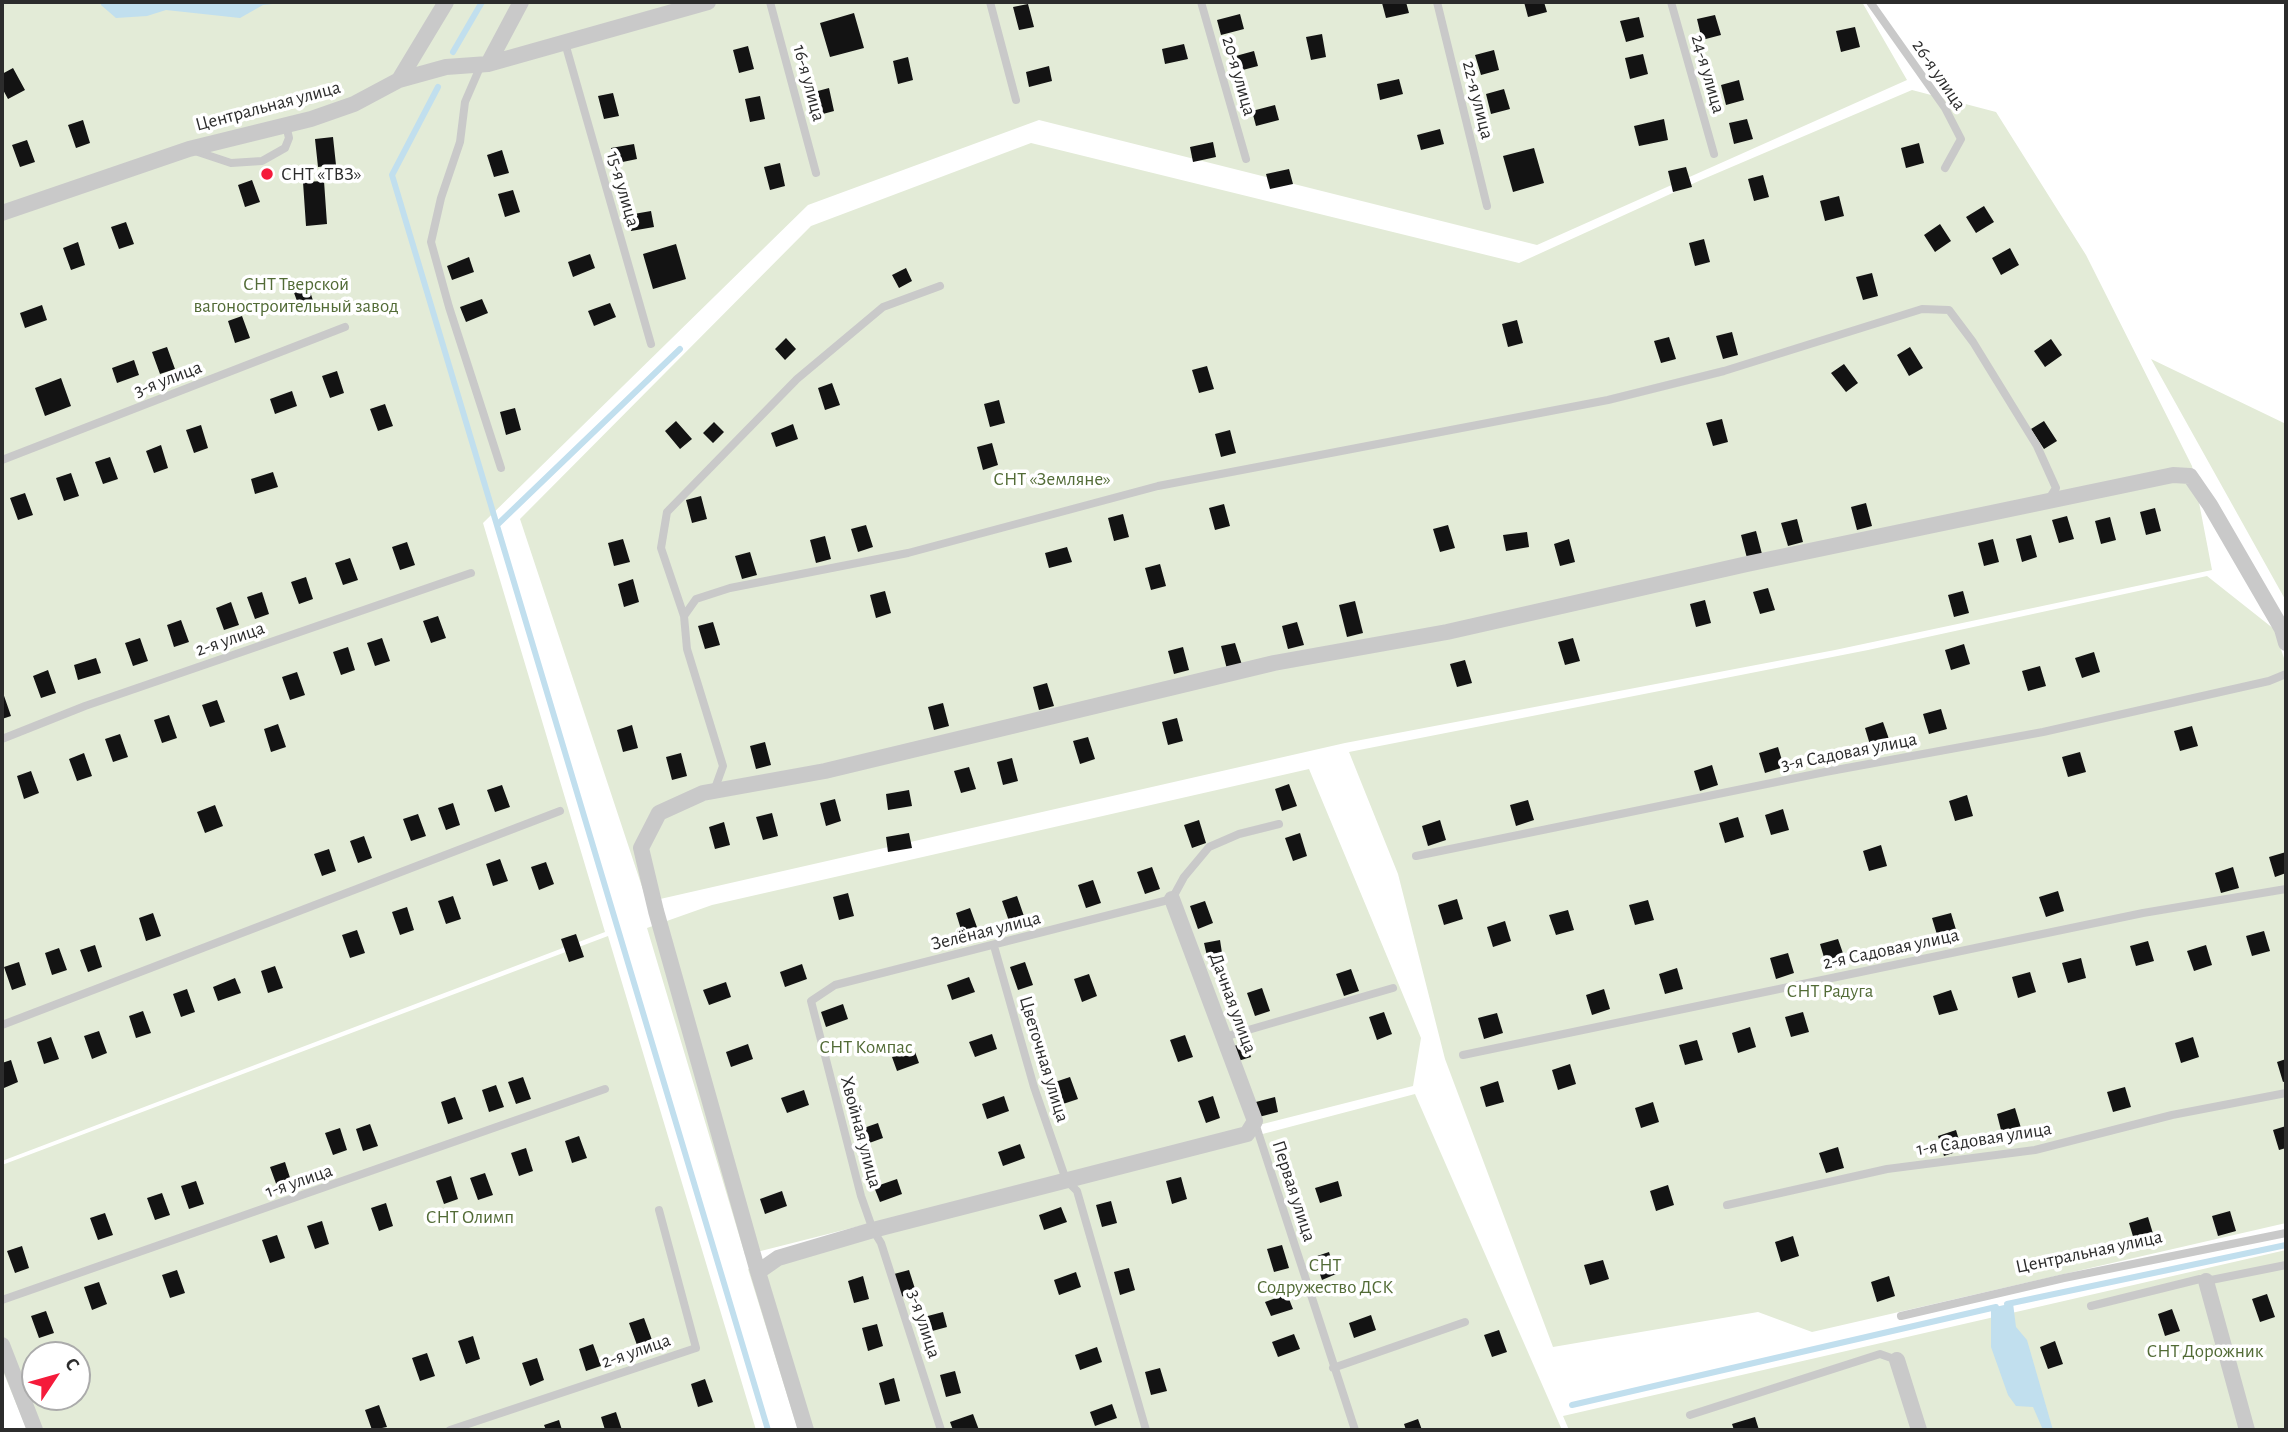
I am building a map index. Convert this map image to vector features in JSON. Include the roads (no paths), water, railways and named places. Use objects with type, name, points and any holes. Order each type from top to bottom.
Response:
[{"type":"street","points":[[399,80],[446,2]]},
{"type":"street","points":[[484,64],[521,2]]},
{"type":"street","name":"Центральная улица","points":[[2,213],[189,149],[286,125],[354,104],[399,80],[446,67],[484,64],[708,2]]},
{"type":"street","points":[[806,1430],[659,924],[641,848],[659,813],[703,793],[838,768],[1274,663],[1447,632],[1734,567],[2173,475],[2190,476],[2210,505],[2275,618],[2286,643]]},
{"type":"street","name":"Дачная улица","points":[[1172,900],[1255,1121]]},
{"type":"street","points":[[758,1272],[778,1258],[873,1230],[1247,1133],[1255,1121]]},
{"type":"street","points":[[2206,1281],[2247,1430]]},
{"type":"street","points":[[2,1345],[35,1430]]},
{"type":"street","points":[[1898,1360],[1919,1430]]},
{"type":"lane","name":"16-я улица","points":[[771,2],[817,173]]},
{"type":"lane","points":[[990,2],[1016,100]]},
{"type":"lane","name":"20-я улица","points":[[1201,2],[1246,159]]},
{"type":"lane","name":"22-я улица","points":[[1437,2],[1487,206]]},
{"type":"lane","name":"24-я улица","points":[[1671,2],[1714,154]]},
{"type":"lane","name":"26-я улица","points":[[1870,2],[1945,108],[1961,139],[1945,168]]},
{"type":"lane","name":"15-я улица","points":[[565,43],[651,344]]},
{"type":"lane","points":[[484,64],[465,102],[460,142],[440,198],[431,242],[501,468]]},
{"type":"lane","points":[[189,149],[231,163],[262,161],[285,148],[289,138],[286,125]]},
{"type":"lane","points":[[714,791],[723,766],[687,649],[684,616],[661,548],[667,512],[797,379],[883,307],[940,286]]},
{"type":"lane","points":[[684,616],[696,599],[730,588],[908,553],[1158,486],[1608,400],[1724,371],[1922,309],[1949,310],[1973,342],[2037,446],[2056,488],[2048,500]]},
{"type":"lane","name":"3-я улица","points":[[2,460],[345,327]]},
{"type":"lane","name":"2-я улица","points":[[2,739],[85,706],[471,573]]},
{"type":"lane","name":"3-я Садовая улица","points":[[1416,856],[1811,775],[2043,732],[2269,681],[2286,674]]},
{"type":"lane","points":[[2,1025],[560,811]]},
{"type":"lane","points":[[1172,900],[1184,877],[1209,847],[1239,834],[1279,824]]},
{"type":"lane","name":"2-я Садовая улица","points":[[1463,1055],[2143,913],[2286,889]]},
{"type":"lane","name":"Зелёная улица","points":[[811,1001],[835,985],[1172,900]]},
{"type":"lane","name":"Цветочная улица","points":[[993,946],[1034,1087],[1066,1180]]},
{"type":"lane","points":[[1224,1037],[1393,988]]},
{"type":"lane","name":"Хвойная улица","points":[[811,1001],[861,1196],[873,1230]]},
{"type":"lane","name":"1-я улица","points":[[2,1300],[605,1089]]},
{"type":"lane","name":"1-я Садовая улица","points":[[1727,1205],[1887,1169],[2035,1150],[2172,1115],[2286,1093]]},
{"type":"lane","name":"Первая улица","points":[[1255,1121],[1355,1430]]},
{"type":"lane","points":[[1066,1180],[1077,1191],[1146,1430]]},
{"type":"lane","name":"2-я улица","points":[[450,1430],[696,1348],[659,1210]]},
{"type":"lane","name":"3-я улица","points":[[873,1230],[881,1243],[941,1430]]},
{"type":"lane","name":"Центральная улица","points":[[1901,1316],[2064,1278],[2286,1233]]},
{"type":"lane","points":[[2091,1306],[2200,1279],[2206,1281],[2286,1265]]},
{"type":"lane","points":[[1333,1368],[1465,1322]]},
{"type":"lane","points":[[1690,1415],[1880,1354],[1898,1360]]},
{"type":"water","points":[[101,2],[291,2],[263,5],[240,18],[166,10],[147,16],[116,18]]},
{"type":"water","points":[[2013,1303],[2016,1327],[2027,1340],[2053,1430],[2043,1430],[2033,1407],[2016,1406],[2008,1395],[1991,1347],[1991,1308]]},
{"type":"waterway","points":[[453,52],[482,2]]},
{"type":"waterway","points":[[438,87],[392,175],[768,1430]]},
{"type":"waterway","points":[[497,525],[680,349]]},
{"type":"waterway","points":[[2007,1304],[2286,1245]]},
{"type":"waterway","points":[[1572,1405],[1996,1307]]},
{"type":"place","name":"СНТ «ТВЗ»","points":[[267,174]]},
{"type":"park label","name":"СНТ Тверской вагоностроительный завод","points":[[296,295]]},
{"type":"park label","name":"СНТ «Земляне»","points":[[1052,479]]},
{"type":"park label","name":"СНТ Радуга","points":[[1830,991]]},
{"type":"park label","name":"СНТ Компас","points":[[866,1047]]},
{"type":"park label","name":"СНТ Олимп","points":[[470,1217]]},
{"type":"park label","name":"СНТ Содружество ДСК","points":[[1325,1276]]},
{"type":"park label","name":"СНТ Дорожник","points":[[2205,1351]]}]
